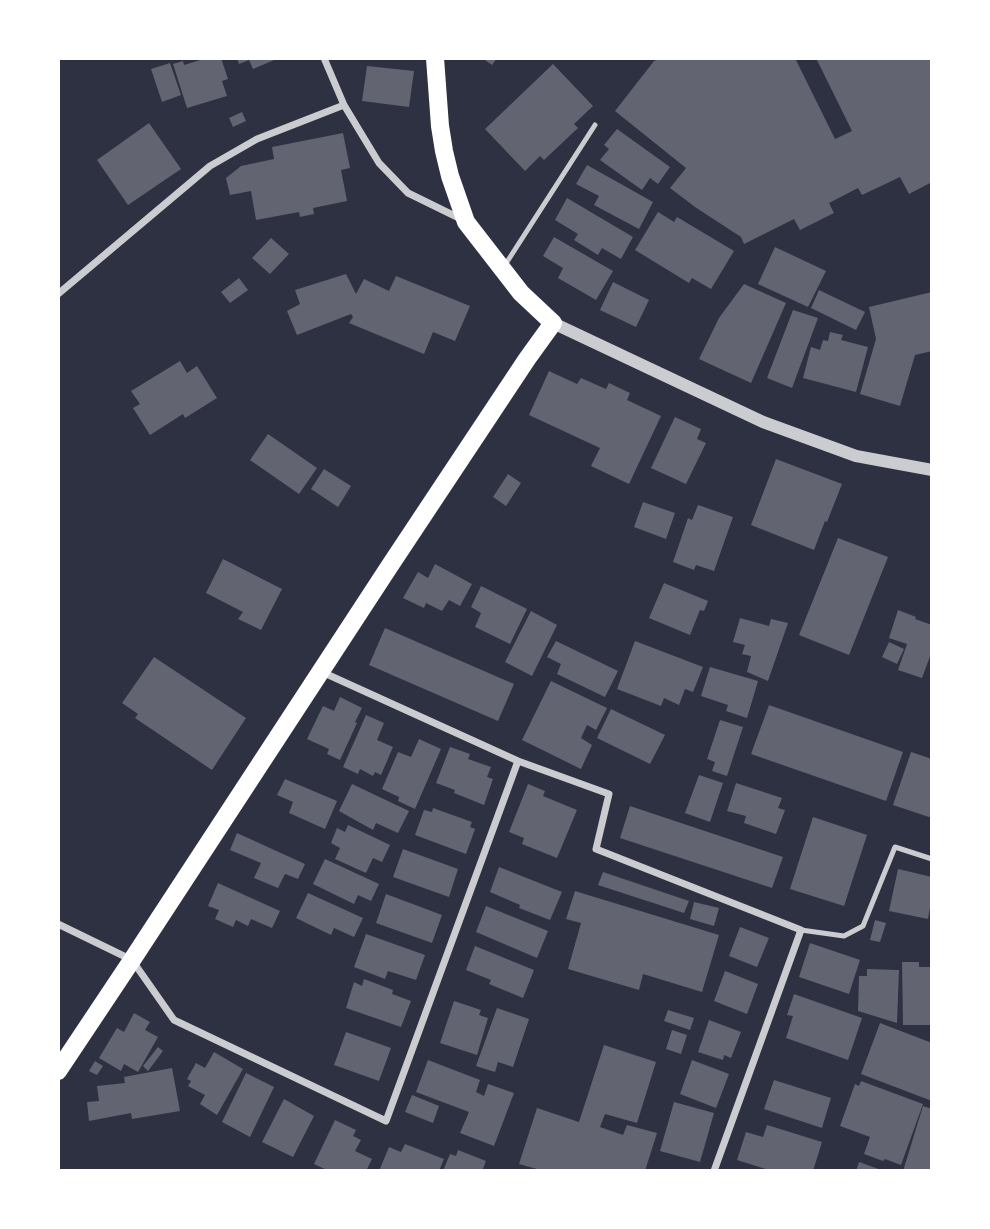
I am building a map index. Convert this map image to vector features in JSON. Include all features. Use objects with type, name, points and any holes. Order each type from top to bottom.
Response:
[{"type":"main road","points":[[58,1071],[553,323],[521,293],[466,222],[444,151],[435,58]]},
{"type":"street","points":[[324,58],[344,105],[379,163],[408,193],[466,222]]},
{"type":"street","points":[[58,294],[210,166],[257,139],[344,105]]},
{"type":"street","points":[[553,323],[763,422],[856,456],[932,470]]},
{"type":"street","points":[[321,672],[518,761],[609,794],[596,849],[801,930],[714,1171]]},
{"type":"street","points":[[58,924],[132,960],[174,1020],[386,1121],[518,761]]},
{"type":"lane","points":[[503,268],[595,125]]},
{"type":"lane","points":[[801,930],[844,936],[863,926],[895,847],[932,859]]},
{"type":"building","points":[[207,58],[221,58],[228,79],[222,81],[227,96],[187,108],[173,64],[183,61],[184,65]]},
{"type":"building","points":[[237,58],[279,58],[253,69],[249,60],[239,64]]},
{"type":"building","points":[[482,58],[497,58],[492,65]]},
{"type":"building","points":[[662,58],[795,58],[835,139],[852,131],[816,58],[932,58],[932,182],[909,194],[900,177],[862,195],[858,188],[829,203],[834,213],[800,230],[794,219],[744,244],[741,237],[670,188],[686,168],[615,111],[654,61]]},
{"type":"building","points":[[170,63],[181,95],[162,102],[151,69]]},
{"type":"building","points":[[553,64],[593,106],[574,124],[578,128],[544,160],[540,156],[525,171],[485,129]]},
{"type":"building","points":[[367,66],[414,71],[409,107],[362,101]]},
{"type":"building","points":[[242,112],[246,121],[233,127],[229,118]]},
{"type":"building","points":[[149,123],[181,169],[128,205],[97,160]]},
{"type":"building","points":[[617,129],[670,167],[658,184],[650,178],[642,190],[600,160],[609,149],[604,145]]},
{"type":"building","points":[[343,133],[350,168],[341,170],[347,201],[313,208],[314,214],[300,217],[299,212],[256,220],[251,191],[230,195],[226,178],[241,166],[274,159],[272,147]]},
{"type":"building","points":[[587,165],[653,202],[639,229],[594,205],[599,196],[576,184]]},
{"type":"building","points":[[567,198],[633,237],[621,259],[602,248],[598,255],[574,240],[578,234],[555,220]]},
{"type":"building","points":[[658,212],[674,222],[677,217],[734,251],[711,289],[692,278],[689,283],[635,250]]},
{"type":"building","points":[[554,237],[613,271],[596,300],[558,278],[563,268],[543,256]]},
{"type":"building","points":[[271,238],[289,254],[270,274],[252,258]]},
{"type":"building","points":[[775,247],[826,271],[808,307],[758,284]]},
{"type":"building","points":[[346,274],[356,294],[364,279],[389,291],[396,276],[470,306],[455,341],[433,332],[424,354],[349,323],[353,317],[351,314],[297,335],[287,311],[300,304],[295,290]]},
{"type":"building","points":[[239,278],[248,290],[230,303],[221,292]]},
{"type":"building","points":[[613,282],[649,300],[636,327],[600,310]]},
{"type":"building","points":[[744,284],[786,303],[751,383],[699,359],[719,318]]},
{"type":"building","points":[[819,290],[865,312],[856,330],[811,308]]},
{"type":"building","points":[[932,292],[932,351],[915,355],[900,406],[860,394],[876,339],[869,307]]},
{"type":"building","points":[[793,310],[818,318],[792,388],[767,378]]},
{"type":"building","points":[[830,332],[843,335],[841,340],[868,347],[856,392],[803,378],[811,347],[820,350],[823,340],[828,341]]},
{"type":"building","points":[[180,361],[187,373],[197,366],[217,398],[185,418],[183,414],[150,435],[133,408],[140,404],[131,391]]},
{"type":"building","points":[[549,371],[577,384],[581,378],[606,389],[609,383],[630,393],[627,400],[661,416],[629,484],[591,466],[600,448],[529,415]]},
{"type":"building","points":[[675,417],[701,429],[697,439],[706,443],[686,484],[651,468]]},
{"type":"building","points":[[268,434],[317,468],[299,494],[250,460]]},
{"type":"building","points":[[776,459],[842,484],[814,550],[751,525]]},
{"type":"building","points":[[324,469],[351,486],[338,507],[311,489]]},
{"type":"building","points":[[508,474],[521,483],[506,506],[493,497]]},
{"type":"building","points":[[643,502],[675,513],[666,539],[634,527]]},
{"type":"building","points":[[698,505],[733,517],[714,571],[696,565],[694,570],[673,562],[688,518],[692,520]]},
{"type":"building","points":[[838,538],[888,557],[849,655],[799,635]]},
{"type":"building","points":[[223,559],[282,589],[261,630],[238,619],[243,612],[206,593]]},
{"type":"building","points":[[435,564],[472,584],[460,606],[449,600],[442,611],[426,603],[424,608],[403,598],[418,572],[428,578]]},
{"type":"building","points":[[664,583],[708,601],[704,611],[700,610],[690,635],[649,618]]},
{"type":"building","points":[[481,586],[527,609],[510,644],[475,627],[481,613],[471,607]]},
{"type":"building","points":[[898,610],[932,625],[932,651],[922,678],[898,670],[907,644],[889,638]]},
{"type":"building","points":[[531,611],[557,625],[532,676],[505,662]]},
{"type":"building","points":[[740,618],[769,626],[771,619],[788,623],[768,681],[747,672],[751,656],[742,654],[745,645],[733,642]]},
{"type":"building","points":[[385,628],[514,684],[498,721],[369,665]]},
{"type":"building","points":[[556,641],[618,671],[605,697],[557,674],[561,664],[547,657]]},
{"type":"building","points":[[635,641],[703,667],[693,692],[685,689],[679,705],[664,698],[661,706],[617,689]]},
{"type":"building","points":[[889,642],[904,649],[897,664],[882,657]]},
{"type":"building","points":[[154,657],[246,718],[212,770],[135,718],[138,714],[122,703]]},
{"type":"building","points":[[710,667],[758,681],[747,718],[726,711],[728,705],[701,696]]},
{"type":"building","points":[[551,681],[607,708],[596,730],[587,725],[581,738],[592,745],[581,769],[522,740]]},
{"type":"building","points":[[340,697],[362,708],[340,760],[327,754],[329,749],[307,739],[323,706],[334,711]]},
{"type":"building","points":[[769,705],[903,752],[886,801],[751,754]]},
{"type":"building","points":[[611,709],[665,735],[650,764],[597,738]]},
{"type":"building","points":[[366,715],[384,723],[377,740],[393,747],[381,775],[375,772],[373,776],[360,769],[358,774],[343,767]]},
{"type":"building","points":[[720,720],[743,727],[727,776],[712,771],[715,762],[707,759]]},
{"type":"building","points":[[419,739],[441,749],[415,809],[382,789],[398,752],[411,757]]},
{"type":"building","points":[[450,747],[470,754],[468,759],[491,767],[487,777],[493,779],[484,805],[436,783]]},
{"type":"building","points":[[911,752],[932,759],[932,818],[893,805]]},
{"type":"building","points":[[699,775],[723,783],[710,822],[685,813]]},
{"type":"building","points":[[285,779],[337,801],[325,829],[289,813],[293,802],[277,795]]},
{"type":"building","points":[[736,783],[782,798],[778,808],[785,810],[776,834],[744,823],[746,816],[727,811]]},
{"type":"building","points":[[352,784],[409,811],[398,833],[376,823],[373,830],[339,811]]},
{"type":"building","points":[[528,784],[545,791],[543,796],[577,810],[557,858],[522,844],[524,838],[509,832]]},
{"type":"building","points":[[630,806],[783,857],[772,888],[620,838]]},
{"type":"building","points":[[433,808],[472,822],[470,827],[475,829],[466,854],[415,835],[424,810],[432,812]]},
{"type":"building","points":[[813,817],[867,835],[844,906],[790,889]]},
{"type":"building","points":[[348,825],[390,845],[382,862],[373,858],[366,873],[335,859],[340,848],[331,843],[337,828],[345,832]]},
{"type":"building","points":[[237,833],[305,864],[298,879],[285,874],[278,888],[254,878],[261,863],[230,850]]},
{"type":"building","points":[[403,849],[458,869],[449,897],[393,877]]},
{"type":"building","points":[[325,859],[379,884],[371,901],[358,895],[354,904],[313,884]]},
{"type":"building","points":[[499,867],[562,892],[550,920],[519,908],[520,905],[490,892]]},
{"type":"building","points":[[898,869],[932,877],[928,919],[889,911]]},
{"type":"building","points":[[603,872],[689,901],[684,913],[598,885]]},
{"type":"building","points":[[218,883],[280,911],[272,928],[251,919],[248,926],[236,920],[233,927],[215,919],[219,910],[208,906]]},
{"type":"building","points":[[575,891],[719,935],[702,992],[643,974],[639,990],[568,969],[581,923],[566,919]]},
{"type":"building","points":[[308,893],[363,918],[354,937],[334,928],[331,935],[296,918]]},
{"type":"building","points":[[386,894],[442,915],[432,943],[376,923]]},
{"type":"building","points":[[694,902],[719,908],[714,926],[690,919]]},
{"type":"building","points":[[486,906],[548,931],[537,958],[476,932]]},
{"type":"building","points":[[875,920],[886,923],[880,942],[870,940]]},
{"type":"building","points":[[740,927],[769,938],[757,967],[729,956]]},
{"type":"building","points":[[366,934],[425,955],[416,980],[388,971],[385,979],[354,967]]},
{"type":"building","points":[[810,943],[860,960],[849,994],[799,977]]},
{"type":"building","points":[[475,946],[534,970],[523,998],[489,984],[491,980],[466,970]]},
{"type":"building","points":[[902,962],[919,962],[919,967],[932,967],[932,1025],[903,1025]]},
{"type":"building","points":[[867,969],[899,970],[897,1023],[858,1011],[859,976],[867,976]]},
{"type":"building","points":[[725,971],[758,984],[747,1014],[714,1001]]},
{"type":"building","points":[[364,979],[393,990],[392,994],[411,1001],[401,1027],[346,1008],[354,982],[362,986]]},
{"type":"building","points":[[794,994],[862,1018],[848,1060],[786,1038],[793,1016],[787,1015]]},
{"type":"building","points":[[454,1001],[481,1010],[479,1015],[488,1018],[477,1055],[440,1043]]},
{"type":"building","points":[[497,1008],[529,1019],[513,1067],[498,1062],[495,1072],[476,1066]]},
{"type":"building","points":[[668,1010],[694,1018],[690,1030],[664,1021]]},
{"type":"building","points":[[134,1013],[150,1022],[145,1030],[158,1037],[138,1072],[124,1064],[121,1071],[99,1058],[117,1028],[124,1032]]},
{"type":"building","points":[[709,1020],[741,1032],[731,1058],[724,1055],[723,1060],[698,1052]]},
{"type":"building","points":[[880,1023],[932,1043],[932,1101],[861,1074]]},
{"type":"building","points":[[672,1030],[687,1035],[681,1054],[666,1049]]},
{"type":"building","points":[[346,1032],[391,1048],[379,1081],[334,1065]]},
{"type":"building","points":[[604,1045],[656,1062],[637,1123],[605,1114],[600,1127],[623,1135],[627,1125],[657,1133],[645,1171],[544,1171],[519,1164],[537,1108],[579,1122]]},
{"type":"building","points":[[158,1047],[163,1051],[148,1071],[143,1066]]},
{"type":"building","points":[[214,1052],[243,1069],[217,1115],[200,1104],[205,1095],[188,1086],[191,1081],[187,1079],[196,1063],[205,1068]]},
{"type":"building","points":[[428,1060],[480,1080],[476,1092],[484,1096],[488,1084],[514,1093],[494,1146],[460,1133],[469,1112],[416,1092]]},
{"type":"building","points":[[692,1060],[729,1074],[716,1108],[680,1094]]},
{"type":"building","points":[[95,1061],[103,1066],[97,1075],[89,1071]]},
{"type":"building","points":[[172,1068],[180,1111],[132,1119],[131,1113],[89,1121],[87,1102],[99,1101],[97,1086],[125,1083],[124,1077]]},
{"type":"building","points":[[246,1073],[274,1087],[250,1137],[222,1122]]},
{"type":"building","points":[[774,1080],[831,1098],[822,1128],[764,1109]]},
{"type":"building","points":[[861,1081],[923,1104],[901,1165],[864,1154],[870,1137],[840,1126],[855,1084],[859,1086]]},
{"type":"building","points":[[412,1095],[439,1106],[433,1123],[405,1112]]},
{"type":"building","points":[[284,1099],[314,1116],[293,1157],[262,1142]]},
{"type":"building","points":[[674,1102],[714,1113],[700,1162],[660,1151]]},
{"type":"building","points":[[923,1106],[932,1109],[932,1171],[903,1171]]},
{"type":"building","points":[[335,1120],[356,1130],[353,1136],[361,1140],[355,1151],[372,1159],[366,1171],[329,1171],[314,1164]]},
{"type":"building","points":[[767,1125],[822,1142],[813,1171],[772,1171],[737,1160],[746,1132],[763,1137]]},
{"type":"building","points":[[405,1144],[444,1159],[439,1171],[379,1171],[389,1147],[401,1152]]},
{"type":"building","points":[[458,1150],[486,1161],[482,1171],[443,1171],[450,1154],[456,1156]]},
{"type":"building","points":[[859,1162],[884,1171],[856,1171]]}]
